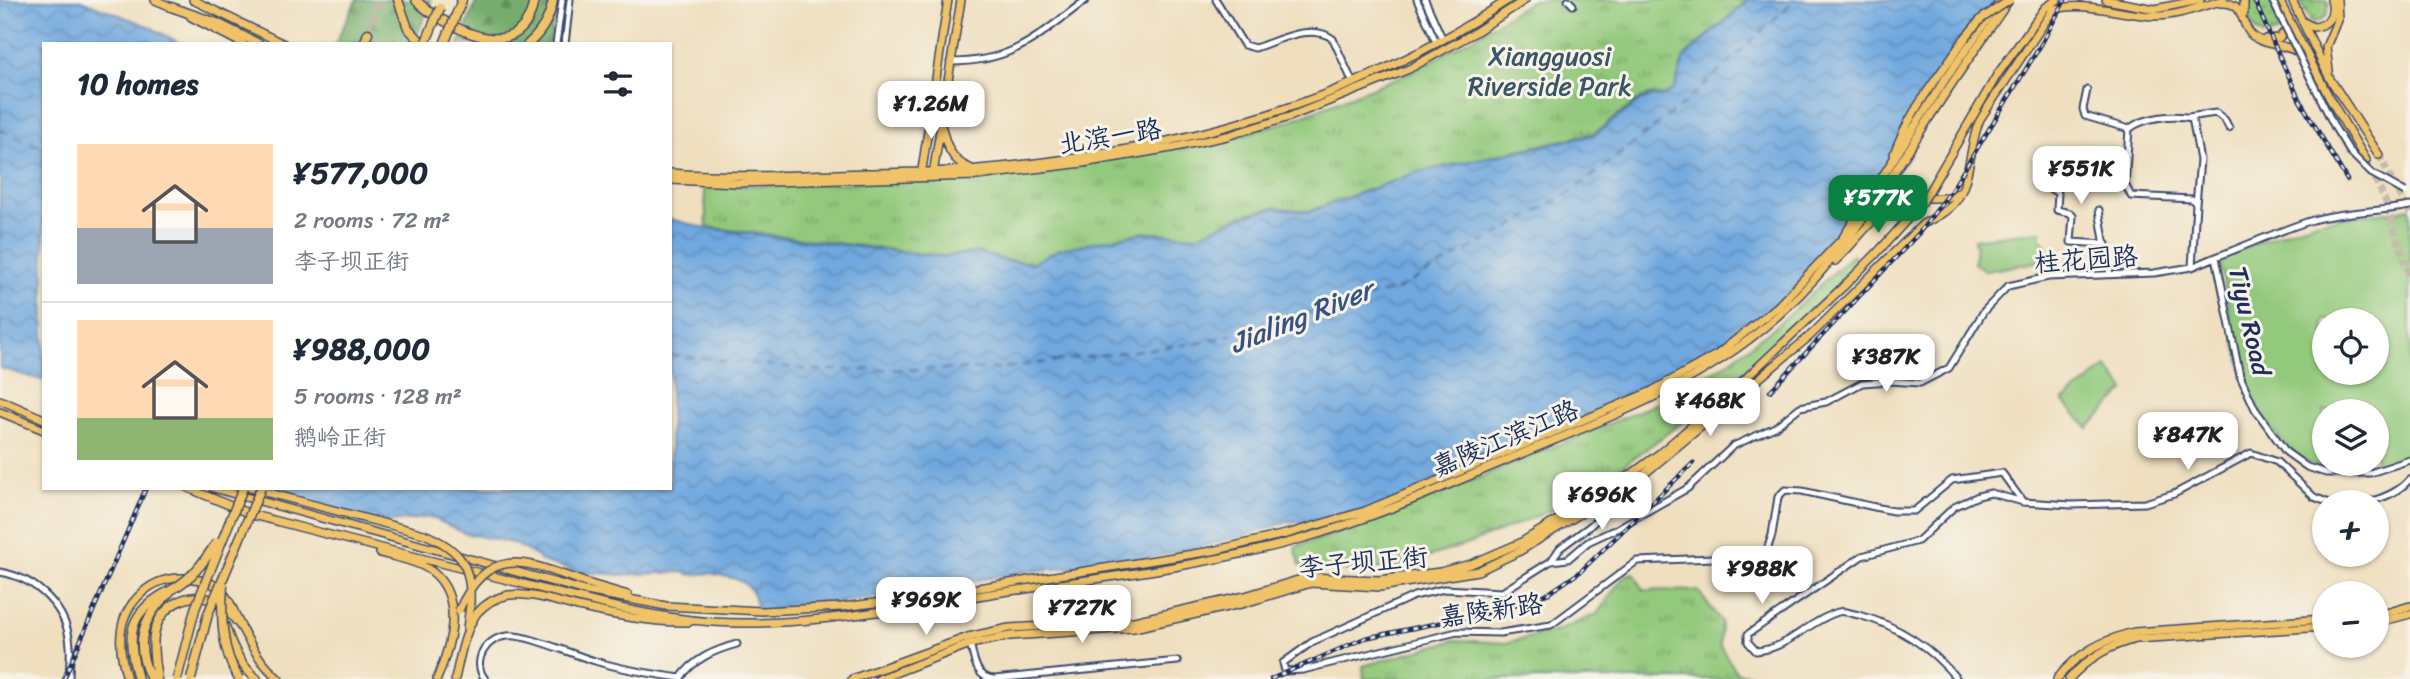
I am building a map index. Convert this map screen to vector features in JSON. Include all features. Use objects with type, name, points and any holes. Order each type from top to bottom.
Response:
[{"type":"highway","points":[[398,0],[408,28],[422,42]]},
{"type":"highway","points":[[416,0],[465,32],[499,40],[516,33],[525,25],[534,0]]},
{"type":"highway","points":[[445,42],[462,0]]},
{"type":"highway","points":[[530,42],[549,18],[553,0]]},
{"type":"highway","points":[[425,42],[442,4]]},
{"type":"highway","points":[[171,7],[217,23],[255,42]]},
{"type":"highway","points":[[366,42],[368,33]]},
{"type":"highway","points":[[177,679],[195,609],[242,490]]},
{"type":"highway","points":[[191,679],[208,614],[260,490]]},
{"type":"highway","points":[[138,679],[131,657],[134,626],[141,610],[155,598],[187,581],[200,568],[225,531]]},
{"type":"highway","points":[[224,579],[221,613],[224,644],[239,679]]},
{"type":"highway","points":[[151,679],[143,662],[141,646],[144,630],[150,615],[173,589]]},
{"type":"highway","points":[[157,679],[154,635],[164,612],[173,604],[184,598],[208,598],[227,610],[240,625]]},
{"type":"highway","points":[[221,613],[229,640],[239,659],[257,679]]},
{"type":"main road","points":[[155,0],[239,42]]},
{"type":"main road","points":[[193,0],[280,42]]},
{"type":"main road","points":[[921,175],[948,0]]},
{"type":"main road","points":[[933,175],[961,0]]},
{"type":"main road","name":"北滨一路","points":[[933,175],[1082,157],[1182,139],[1258,120],[1353,83],[1440,42],[1508,0]]},
{"type":"main road","name":"北滨一路","points":[[672,180],[738,183],[921,175],[977,176],[1083,163],[1171,148],[1289,117],[1409,69],[1474,33],[1525,0]]},
{"type":"main road","name":"嘉陵江滨江路","points":[[842,611],[1212,551],[1290,533],[1365,511],[1650,392],[1718,354],[1778,306],[1842,239],[1946,78],[2001,0]]},
{"type":"main road","points":[[1889,168],[1913,113],[1965,38],[1981,19],[2010,0]]},
{"type":"main road","name":"嘉陵江滨江路","points":[[842,611],[1213,560],[1293,542],[1367,519],[1654,398],[1723,361],[1783,311],[1815,280],[1845,244],[1881,193],[1952,82],[2010,0]]},
{"type":"main road","name":"李子坝正街","points":[[1147,622],[1308,577],[1368,580],[1440,572],[1471,564],[1520,543],[1626,478],[1660,453],[1729,394],[1845,285],[1900,229],[1922,203],[1997,75],[2045,8],[2057,0]]},
{"type":"main road","points":[[2106,0],[2115,6],[2155,9],[2224,0]]},
{"type":"main road","points":[[2244,0],[2244,12],[2251,30],[2262,38],[2273,39],[2283,34],[2287,22],[2284,9]]},
{"type":"main road","points":[[2279,0],[2312,66],[2367,160]]},
{"type":"main road","points":[[2292,0],[2330,79],[2379,155]]},
{"type":"main road","points":[[2301,20],[2313,27],[2327,22],[2332,14],[2331,0]]},
{"type":"main road","points":[[2330,79],[2326,47],[2338,18],[2337,0]]},
{"type":"main road","name":"李子坝正街","points":[[852,679],[969,640],[1009,632],[1147,622],[1245,603],[1311,583],[1380,586],[1478,570],[1520,551],[1629,484],[1810,336],[1923,224],[1944,213],[1955,203],[1962,189],[1974,132],[1980,119],[2053,10],[2078,2],[2115,6]]},
{"type":"main road","points":[[2201,3],[2227,2],[2235,5],[2251,34],[2263,41],[2290,47],[2303,55],[2312,66]]},
{"type":"main road","points":[[930,120],[933,127],[941,124]]},
{"type":"main road","points":[[941,124],[952,155],[965,166],[977,169]]},
{"type":"main road","points":[[898,172],[914,165],[925,152]]},
{"type":"main road","name":"北滨一路","points":[[672,173],[739,177],[898,172],[921,175]]},
{"type":"main road","points":[[1815,280],[1850,248],[1880,213],[1919,197],[1949,198],[1962,189]]},
{"type":"main road","points":[[0,400],[42,418]]},
{"type":"main road","points":[[0,412],[42,428]]},
{"type":"main road","points":[[193,490],[309,534],[404,559],[435,574],[451,601],[450,639]]},
{"type":"main road","points":[[216,490],[545,581],[666,606],[762,611],[842,611]]},
{"type":"main road","points":[[258,490],[442,541],[465,564],[471,583],[466,637],[455,679]]},
{"type":"main road","points":[[257,516],[603,605],[710,622]]},
{"type":"main road","points":[[439,679],[467,591],[478,578],[502,563],[519,562],[532,565],[666,606]]},
{"type":"main road","points":[[127,679],[121,658],[120,637],[124,616],[137,598],[155,583],[177,578],[198,579],[216,587],[230,602],[256,654],[279,679]]},
{"type":"main road","points":[[466,637],[478,613],[492,600],[510,595],[529,595],[615,615],[670,622],[762,623],[842,611]]},
{"type":"main road","points":[[2389,612],[2410,606]]},
{"type":"main road","points":[[2389,620],[2410,614]]},
{"type":"main road","points":[[2057,679],[2088,650],[2134,632],[2312,621]]},
{"type":"main road","points":[[2069,679],[2100,653],[2136,639],[2312,628]]},
{"type":"main road","name":"李子坝正街","points":[[879,679],[969,640]]},
{"type":"street","points":[[556,42],[562,0]]},
{"type":"street","points":[[565,42],[570,0]]},
{"type":"street","points":[[950,62],[985,60],[1013,52],[1086,0]]},
{"type":"street","points":[[1216,0],[1248,48],[1309,32],[1329,36],[1333,39],[1353,83]]},
{"type":"street","points":[[1417,0],[1440,42]]},
{"type":"street","points":[[1425,0],[1440,42]]},
{"type":"street","points":[[2272,0],[2335,128],[2350,152],[2371,173],[2405,192]]},
{"type":"street","points":[[2087,90],[2083,109],[2085,116],[2129,129]]},
{"type":"street","points":[[2196,204],[2192,198],[2131,196],[2127,191],[2125,179],[2129,129],[2147,119],[2216,113],[2221,115],[2229,128]]},
{"type":"street","points":[[2188,117],[2192,118],[2200,160],[2192,267]]},
{"type":"street","points":[[2040,180],[2058,193],[2057,210],[2073,216],[2071,242],[2106,244]]},
{"type":"street","name":"Tiyu Road","points":[[2410,206],[2384,211],[2346,213],[2313,220],[2216,257],[2240,376],[2255,409],[2286,452],[2306,467],[2326,473],[2370,473],[2410,460]]},
{"type":"street","points":[[2099,210],[2110,275]]},
{"type":"street","name":"桂花园路","points":[[1551,561],[1568,559],[1588,542],[1688,488],[1733,446],[1775,427],[1800,407],[1826,402],[1862,383],[1920,383],[1949,368],[1984,311],[2008,286],[2048,277],[2154,273],[2192,267],[2216,257]]},
{"type":"street","points":[[1957,679],[1937,656],[1897,628],[1843,611],[1769,650],[1756,651],[1748,642],[1748,634],[1862,556],[1918,541],[1954,507],[1978,496],[1992,493],[2024,502],[2071,505],[2146,503],[2174,494],[2251,453],[2277,462],[2312,495]]},
{"type":"street","name":"嘉陵新路","points":[[1629,484],[1616,502],[1560,548],[1551,561],[1502,592],[1444,589],[1414,596],[1312,642],[1290,656],[1282,667],[1285,671],[1303,670],[1457,632],[1500,633],[1551,625],[1637,561],[1765,556],[1772,535],[1778,497],[1785,491],[1802,491],[1893,511],[1914,511],[1952,480],[2002,473],[2024,502]]},
{"type":"street","points":[[2389,495],[2410,479]]},
{"type":"street","points":[[0,572],[34,585],[50,598],[68,634],[69,679]]},
{"type":"street","points":[[485,679],[479,664],[482,653],[492,641],[507,636],[542,643],[634,672],[680,678],[697,661],[722,648],[737,644]]},
{"type":"street","points":[[969,640],[978,671],[987,678],[994,679],[1178,661]]},
{"type":"green space","points":[[356,0],[431,0],[415,42],[336,42]]},
{"type":"green space","points":[[477,0],[556,0],[550,42],[460,42]]},
{"type":"green space","name":"Xiangguosi Riverside Park","points":[[1532,0],[1747,0],[1684,57],[1674,89],[1663,96],[1652,94],[1640,99],[1594,133],[1415,173],[1309,211],[1274,207],[1243,215],[1196,236],[1143,232],[1060,249],[1034,262],[1006,260],[978,252],[941,256],[707,227],[704,185],[975,179],[1227,139],[1289,121],[1411,72],[1476,36]]},
{"type":"green space","points":[[2249,0],[2270,0],[2280,21],[2277,33],[2264,36],[2256,30],[2249,16]]},
{"type":"green space","points":[[2300,0],[2327,0],[2329,4],[2326,16],[2311,22]]},
{"type":"green space","points":[[2410,208],[2410,457],[2389,463],[2389,399],[2312,399],[2312,464],[2286,445],[2275,432],[2256,403],[2244,375],[2219,259],[2305,225]]},
{"type":"green space","points":[[2041,231],[2040,236],[2047,248],[2041,261],[1986,271],[1974,263],[1974,239]]},
{"type":"green space","points":[[1852,255],[1858,265],[1802,322],[1723,392],[1578,499],[1471,543],[1396,567],[1356,571],[1300,565],[1295,547],[1376,521],[1656,404],[1723,366],[1781,322]]},
{"type":"green space","points":[[2107,367],[2125,390],[2088,428],[2063,401]]},
{"type":"green space","points":[[1634,573],[1643,590],[1698,591],[1721,621],[1720,646],[1737,673],[1770,676],[1773,679],[1364,679],[1363,666],[1455,640],[1505,643],[1560,630],[1597,614],[1624,576]]},
{"type":"water","points":[[0,0],[81,0],[150,27],[177,42],[42,42],[42,380],[0,368]]},
{"type":"water","name":"Jialing River","points":[[1749,0],[2003,0],[1955,43],[1906,161],[1755,332],[1620,407],[1338,527],[1291,521],[1241,537],[1145,559],[1023,572],[879,597],[761,613],[752,591],[736,579],[710,573],[623,575],[578,572],[541,561],[513,543],[464,533],[431,517],[366,525],[317,508],[283,490],[672,490],[672,220],[705,228],[942,257],[978,253],[1006,261],[1033,263],[1060,249],[1143,233],[1196,236],[1243,216],[1275,208],[1309,212],[1415,173],[1594,135],[1641,100],[1652,96],[1663,97],[1674,89],[1685,57]]},
{"type":"ferry route","points":[[672,355],[814,370],[994,369],[1204,342],[1400,288],[1569,194],[1686,102],[1795,0]]},
{"type":"ferry route","points":[[0,130],[42,147]]},
{"type":"tunnel","points":[[368,33],[379,0]]},
{"type":"tunnel","points":[[2379,155],[2410,214]]},
{"type":"tunnel","points":[[2366,160],[2385,200],[2410,277]]},
{"type":"railway","points":[[1770,391],[1919,233],[1951,191],[2042,43],[2065,0]]},
{"type":"railway","points":[[2254,0],[2299,99],[2347,180]]},
{"type":"railway","points":[[1271,679],[1365,638],[1497,611],[1549,593],[1580,572],[1693,463]]},
{"type":"railway","points":[[64,679],[145,490]]}]
